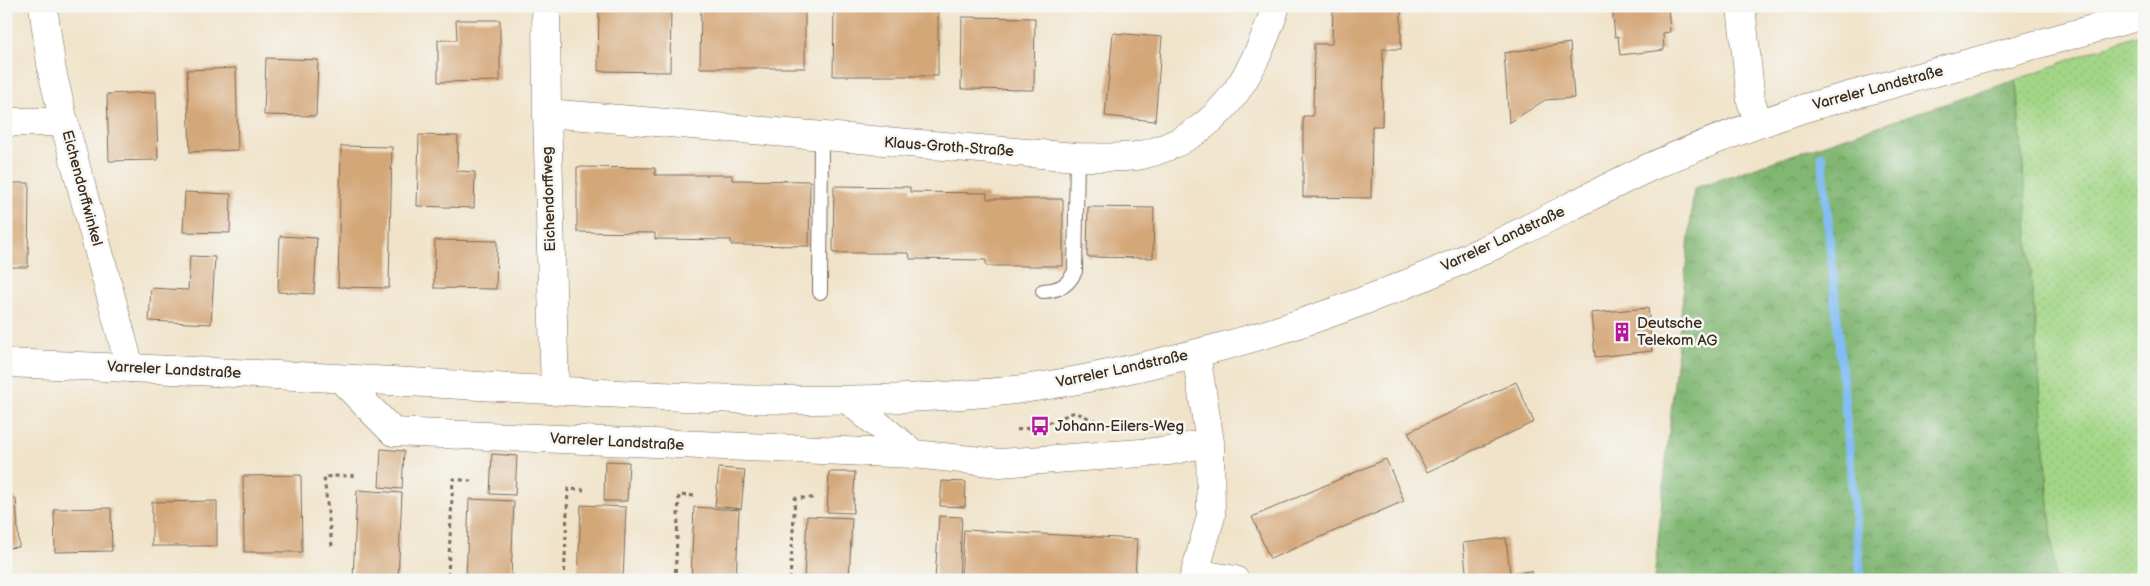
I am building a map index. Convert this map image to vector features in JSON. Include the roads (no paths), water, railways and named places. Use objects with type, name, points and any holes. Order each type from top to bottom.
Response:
[{"type":"street","name":"Eichendorffwinkel","points":[[43,6],[52,71],[64,122],[130,368]]},
{"type":"street","name":"Eichendorffweg","points":[[546,6],[547,113],[555,391]]},
{"type":"street","name":"Klaus-Groth-Straße","points":[[547,113],[1077,157],[1140,156],[1170,146],[1204,126],[1233,98],[1252,69],[1266,38],[1276,6]]},
{"type":"street","points":[[1742,6],[1752,101],[1759,124]]},
{"type":"street","name":"Varreler Landstraße","points":[[6,363],[712,398],[848,400],[975,394],[1048,385],[1196,354],[1306,322],[1387,291],[1481,251],[1648,168],[1698,146],[1805,108],[2144,15]]},
{"type":"street","points":[[6,122],[64,122]]},
{"type":"street","points":[[1196,354],[1210,442],[1211,516],[1194,576],[1234,580]]},
{"type":"street","name":"Varreler Landstraße","points":[[341,379],[393,432],[914,454],[1000,463],[1170,451],[1210,442]]},
{"type":"street","points":[[848,400],[914,454]]},
{"type":"lane","points":[[820,292],[821,137]]},
{"type":"lane","points":[[1043,291],[1057,290],[1065,284],[1075,271],[1077,157]]},
{"type":"waterway","points":[[1822,156],[1861,580]]},
{"type":"place","name":"Deutsche Telekom AG","points":[[1622,332]]},
{"type":"place","name":"Johann-Eilers-Weg","points":[[1040,426]]}]
